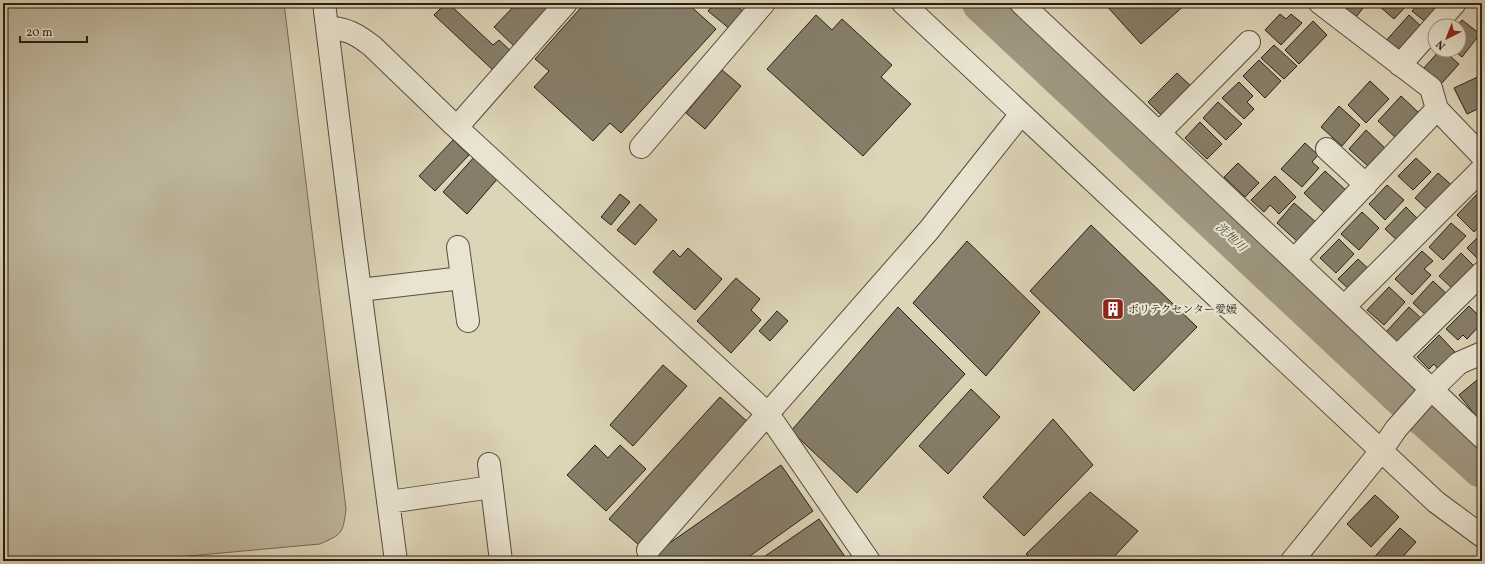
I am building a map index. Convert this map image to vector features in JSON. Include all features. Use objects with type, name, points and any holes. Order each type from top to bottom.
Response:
[{"type":"street","points":[[324,3],[396,561]]},
{"type":"street","points":[[457,127],[566,3]]},
{"type":"street","points":[[641,147],[764,3]]},
{"type":"street","points":[[903,3],[1436,502],[1482,536]]},
{"type":"street","points":[[1021,3],[1344,307],[1397,358],[1429,392],[1482,437]]},
{"type":"street","points":[[1320,3],[1431,88],[1437,110],[1482,156]]},
{"type":"street","points":[[1400,65],[1456,3]]},
{"type":"street","points":[[327,27],[345,29],[360,37],[372,46],[457,127],[768,414],[869,561]]},
{"type":"street","points":[[1159,133],[1249,42]]},
{"type":"street","points":[[1294,260],[1437,110]]},
{"type":"street","points":[[648,550],[929,230],[1021,114]]},
{"type":"street","points":[[1327,149],[1366,185]]},
{"type":"street","points":[[1344,307],[1482,169]]},
{"type":"street","points":[[458,247],[468,321]]},
{"type":"street","points":[[1397,358],[1482,274]]},
{"type":"street","points":[[360,290],[462,278]]},
{"type":"street","points":[[1292,561],[1381,451],[1396,429],[1429,392],[1459,363],[1480,356]]},
{"type":"street","points":[[489,464],[501,561]]},
{"type":"street","points":[[389,502],[492,487]]},
{"type":"shaded area","points":[[3,3],[284,3],[346,509],[344,524],[340,532],[333,538],[320,544],[134,561],[3,561]]},
{"type":"building","points":[[446,3],[448,3],[493,45],[499,40],[513,53],[495,72],[434,15]]},
{"type":"building","points":[[517,3],[554,3],[514,46],[494,27]]},
{"type":"building","points":[[585,3],[687,3],[716,29],[621,133],[610,123],[593,141],[534,87],[549,71],[535,59]]},
{"type":"building","points":[[715,3],[733,3],[744,12],[730,29],[708,11]]},
{"type":"building","points":[[1104,3],[1187,3],[1141,44]]},
{"type":"building","points":[[1352,3],[1367,3],[1356,17],[1346,10]]},
{"type":"building","points":[[1380,3],[1409,3],[1394,19],[1378,5]]},
{"type":"building","points":[[1419,3],[1447,3],[1433,18],[1427,18],[1427,23],[1412,11]]},
{"type":"building","points":[[1280,14],[1286,19],[1291,14],[1302,23],[1281,45],[1265,30]]},
{"type":"building","points":[[816,15],[832,30],[842,19],[892,65],[881,77],[911,104],[863,156],[767,69]]},
{"type":"building","points":[[1409,15],[1424,29],[1399,57],[1384,43]]},
{"type":"building","points":[[1313,21],[1327,35],[1299,64],[1285,50]]},
{"type":"building","points":[[1467,24],[1480,34],[1467,51]]},
{"type":"building","points":[[1274,45],[1297,66],[1284,79],[1261,58]]},
{"type":"building","points":[[1433,58],[1452,58],[1459,64],[1441,84],[1423,69]]},
{"type":"building","points":[[1259,60],[1281,81],[1265,98],[1243,76]]},
{"type":"building","points":[[722,70],[741,86],[705,129],[686,113]]},
{"type":"building","points":[[1177,73],[1194,89],[1165,119],[1148,102]]},
{"type":"building","points":[[1482,75],[1482,107],[1467,114],[1454,88]]},
{"type":"building","points":[[1370,81],[1389,99],[1366,123],[1348,105]]},
{"type":"building","points":[[1239,82],[1253,96],[1247,102],[1254,109],[1244,119],[1222,98]]},
{"type":"building","points":[[1401,96],[1419,113],[1396,138],[1378,121]]},
{"type":"building","points":[[1218,102],[1242,124],[1226,140],[1203,118]]},
{"type":"building","points":[[1339,106],[1360,125],[1342,146],[1321,127]]},
{"type":"building","points":[[1200,122],[1222,144],[1207,159],[1185,138]]},
{"type":"building","points":[[1366,130],[1386,149],[1369,167],[1349,149]]},
{"type":"building","points":[[453,140],[469,155],[435,191],[419,176]]},
{"type":"building","points":[[1305,143],[1318,155],[1312,162],[1319,168],[1302,187],[1281,169]]},
{"type":"building","points":[[475,156],[499,177],[467,214],[443,192]]},
{"type":"building","points":[[1416,158],[1431,172],[1413,190],[1398,176]]},
{"type":"building","points":[[1238,163],[1259,183],[1245,197],[1224,177]]},
{"type":"building","points":[[1325,171],[1348,192],[1326,214],[1304,193]]},
{"type":"building","points":[[1438,173],[1456,189],[1428,210],[1415,198]]},
{"type":"building","points":[[1275,176],[1296,197],[1279,214],[1270,205],[1264,212],[1251,200]]},
{"type":"building","points":[[1387,185],[1404,200],[1385,220],[1369,204]]},
{"type":"building","points":[[1481,190],[1482,223],[1474,232],[1457,215]]},
{"type":"building","points":[[620,194],[630,202],[611,225],[601,217]]},
{"type":"building","points":[[1294,203],[1317,223],[1299,243],[1277,223]]},
{"type":"building","points":[[640,204],[657,220],[635,245],[617,230]]},
{"type":"building","points":[[1406,207],[1422,223],[1401,244],[1385,229]]},
{"type":"building","points":[[1362,212],[1379,228],[1359,250],[1341,234]]},
{"type":"building","points":[[1451,223],[1466,236],[1443,260],[1429,247]]},
{"type":"building","name":"ポリテクセンター愛媛","points":[[1091,225],[1197,327],[1134,391],[1030,291]]},
{"type":"building","points":[[1482,233],[1482,261],[1481,262],[1467,248]]},
{"type":"building","points":[[1339,239],[1354,254],[1336,273],[1320,258]]},
{"type":"building","points":[[967,241],[1040,312],[986,376],[913,303]]},
{"type":"building","points":[[688,248],[722,279],[695,310],[653,272],[673,250],[680,257]]},
{"type":"building","points":[[1422,251],[1433,261],[1424,269],[1431,275],[1412,295],[1395,279]]},
{"type":"building","points":[[1461,253],[1475,267],[1454,290],[1439,276]]},
{"type":"building","points":[[1358,259],[1373,273],[1353,293],[1338,279]]},
{"type":"building","points":[[736,278],[760,299],[751,310],[761,320],[731,353],[697,321]]},
{"type":"building","points":[[1433,281],[1449,296],[1429,318],[1413,303]]},
{"type":"building","points":[[1389,287],[1405,302],[1384,325],[1367,310]]},
{"type":"building","points":[[1469,306],[1482,319],[1482,323],[1467,339],[1463,335],[1458,340],[1446,329]]},
{"type":"building","points":[[898,307],[965,374],[857,493],[791,431]]},
{"type":"building","points":[[1409,307],[1424,321],[1400,347],[1385,333]]},
{"type":"building","points":[[777,311],[788,321],[770,341],[759,331]]},
{"type":"building","points":[[1439,335],[1455,352],[1438,369],[1434,364],[1429,369],[1417,357]]},
{"type":"building","points":[[663,365],[687,386],[633,446],[610,425]]},
{"type":"building","points":[[1477,380],[1482,385],[1482,420],[1480,421],[1459,395]]},
{"type":"building","points":[[971,389],[1000,417],[948,474],[919,446]]},
{"type":"building","points":[[720,397],[750,424],[639,545],[609,519]]},
{"type":"building","points":[[1053,419],[1093,465],[1024,536],[983,497]]},
{"type":"building","points":[[595,445],[608,458],[620,445],[646,469],[606,511],[567,475]]},
{"type":"building","points":[[781,465],[813,511],[743,561],[644,561]]},
{"type":"building","points":[[1090,492],[1138,531],[1110,561],[1035,561],[1026,554]]},
{"type":"building","points":[[1375,495],[1399,517],[1371,547],[1347,524]]},
{"type":"building","points":[[819,519],[848,561],[758,561]]},
{"type":"building","points":[[1400,528],[1416,542],[1399,561],[1371,561]]},
{"type":"waterway","name":"洗地川","points":[[982,3],[1396,391],[1482,468]]},
{"type":"place","name":"ポリテクセンター愛媛","points":[[1113,309]]}]
